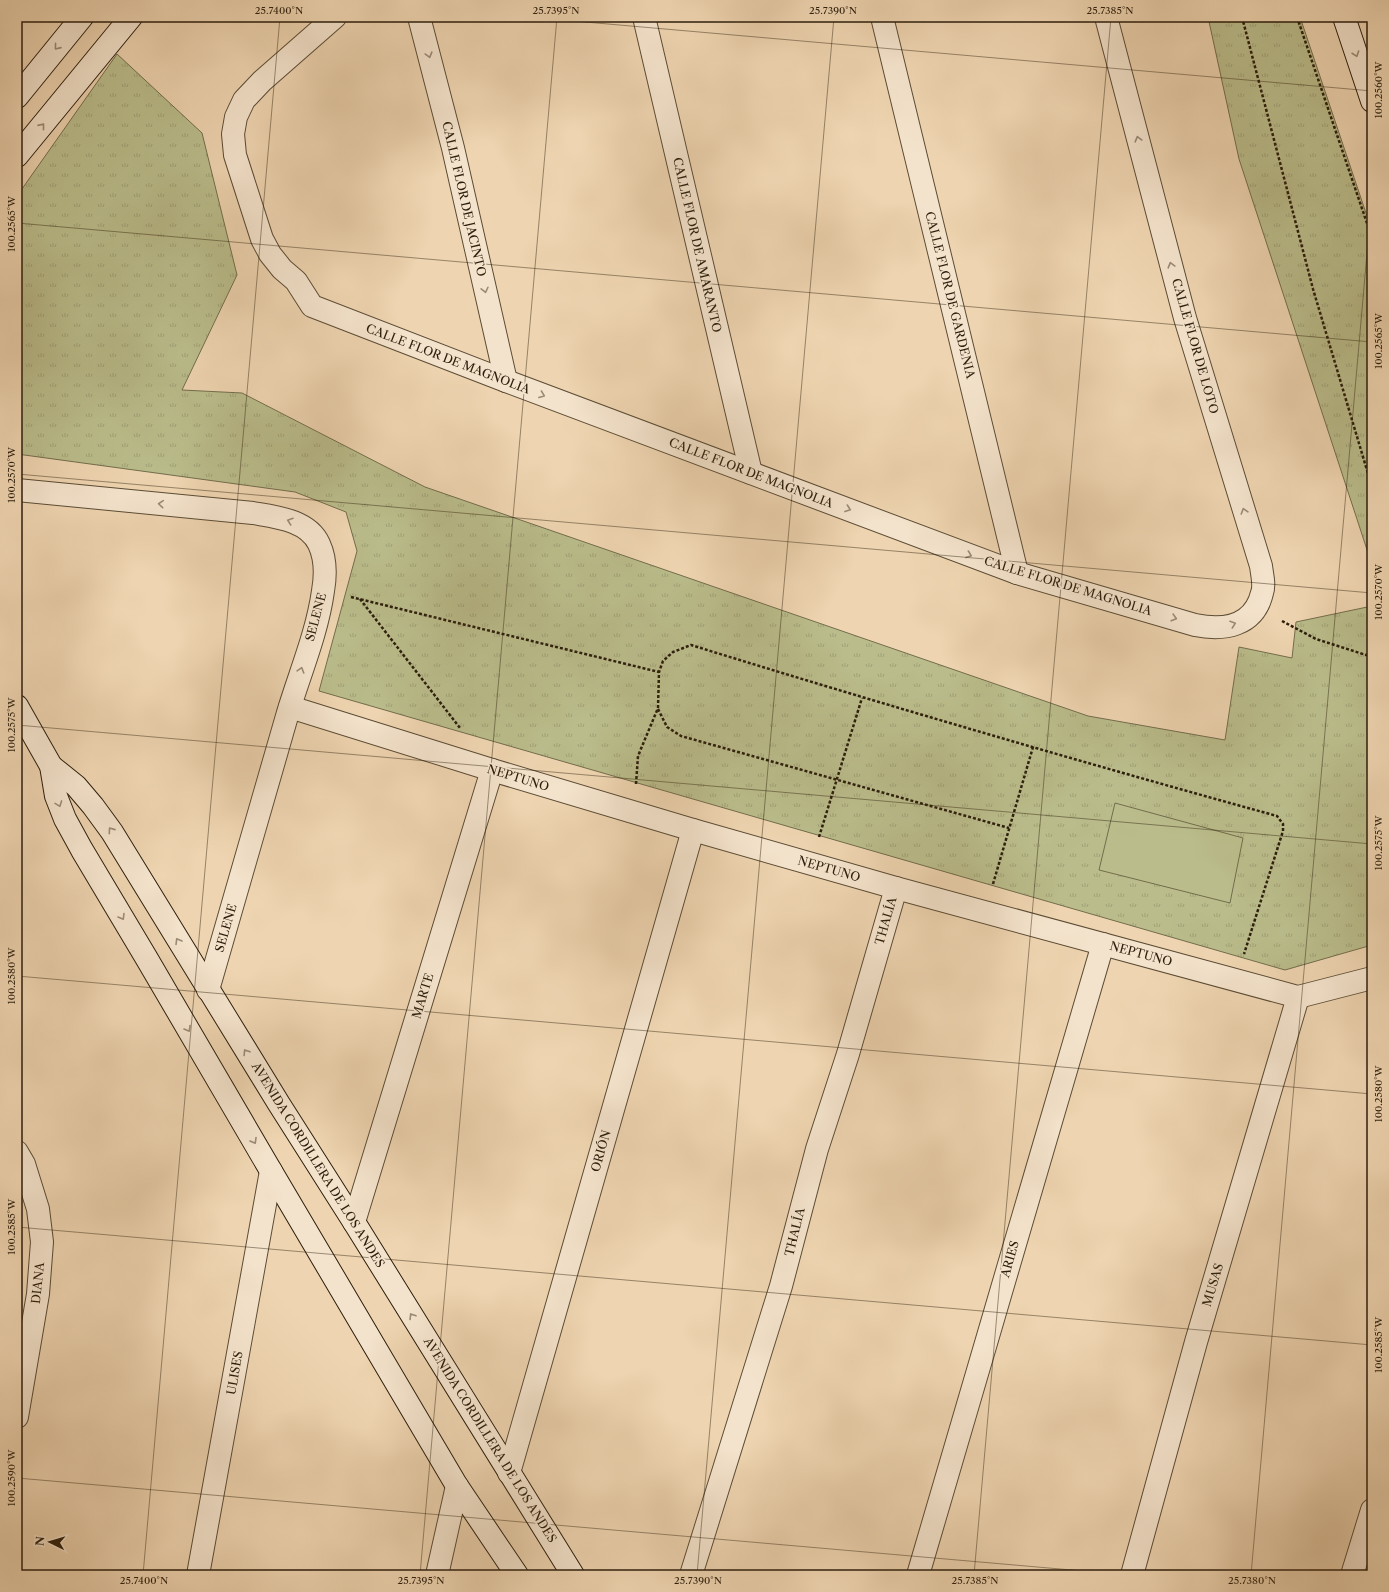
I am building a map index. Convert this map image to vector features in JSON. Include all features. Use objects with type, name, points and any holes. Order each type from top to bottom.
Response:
[{"type":"street","points":[[17,97],[82,17]]},
{"type":"street","points":[[17,156],[131,17]]},
{"type":"street","name":"CALLE FLOR DE MAGNOLIA","points":[[335,17],[262,81],[244,100],[236,117],[233,134],[235,155],[262,239],[270,254],[282,269],[296,281],[312,306],[506,381],[1017,573],[1195,625],[1210,628],[1235,625],[1246,619],[1257,607]]},
{"type":"street","name":"CALLE FLOR DE JACINTO","points":[[419,17],[453,148],[506,381]]},
{"type":"street","name":"CALLE FLOR DE AMARANTO","points":[[644,17],[750,473]]},
{"type":"street","name":"CALLE FLOR DE GARDENIA","points":[[882,17],[1017,573]]},
{"type":"street","name":"CALLE FLOR DE LOTO","points":[[1106,17],[1185,318],[1261,566],[1263,580],[1262,593],[1257,607]]},
{"type":"street","points":[[1344,17],[1372,101]]},
{"type":"street","name":"SELENE","points":[[17,490],[253,513],[293,521],[316,537],[324,557],[326,570],[320,609],[208,990]]},
{"type":"street","name":"AVENIDA CORDILLERA DE LOS ANDES","points":[[17,706],[51,766],[56,796],[65,818],[82,850],[457,1486],[517,1575]]},
{"type":"street","name":"NEPTUNO","points":[[290,707],[492,770],[693,830],[896,888],[1298,997],[1372,978]]},
{"type":"street","name":"AVENIDA CORDILLERA DE LOS ANDES","points":[[51,766],[76,786],[112,832],[208,990],[573,1575]]},
{"type":"street","name":"MARTE","points":[[354,1222],[492,770]]},
{"type":"street","name":"ORIÓN","points":[[509,1473],[693,830]]},
{"type":"street","name":"THALÍA","points":[[691,1575],[781,1286],[817,1149],[848,1054],[896,888]]},
{"type":"street","name":"ARIES","points":[[918,1575],[1103,944]]},
{"type":"street","name":"MUSAS","points":[[1132,1575],[1198,1334],[1298,997]]},
{"type":"street","name":"DIANA","points":[[17,1152],[24,1164],[38,1209],[42,1242],[38,1294],[17,1417]]},
{"type":"street","name":"ULISES","points":[[198,1575],[271,1171]]},
{"type":"street","points":[[437,1575],[457,1486]]},
{"type":"street","points":[[1352,1575],[1372,1510]]},
{"type":"path","points":[[1242,17],[1314,289],[1372,487]]},
{"type":"path","points":[[1297,17],[1372,238]]},
{"type":"path","points":[[324,590],[659,672]]},
{"type":"path","points":[[360,599],[464,733]]},
{"type":"path","points":[[1257,607],[1316,639],[1366,655],[1372,653]]},
{"type":"path","points":[[634,812],[638,756],[658,708],[659,672],[663,661],[673,652],[691,645],[862,698],[1277,816],[1283,824],[1283,831],[1235,980]]},
{"type":"path","points":[[812,864],[836,780],[862,698]]},
{"type":"path","points":[[658,708],[667,727],[681,736],[1009,828]]},
{"type":"path","points":[[985,912],[1033,747]]},
{"type":"green space","points":[[1208,17],[1300,17],[1372,231],[1372,565],[1239,159]]},
{"type":"green space","points":[[117,54],[202,133],[237,275],[182,390],[242,393],[425,487],[1088,716],[1225,740],[1239,647],[1292,658],[1296,622],[1372,606],[1372,945],[1285,970],[319,691],[357,551],[346,512],[295,492],[17,454],[17,196]]},
{"type":"green space","points":[[1115,803],[1243,838],[1230,903],[1099,870]]}]
